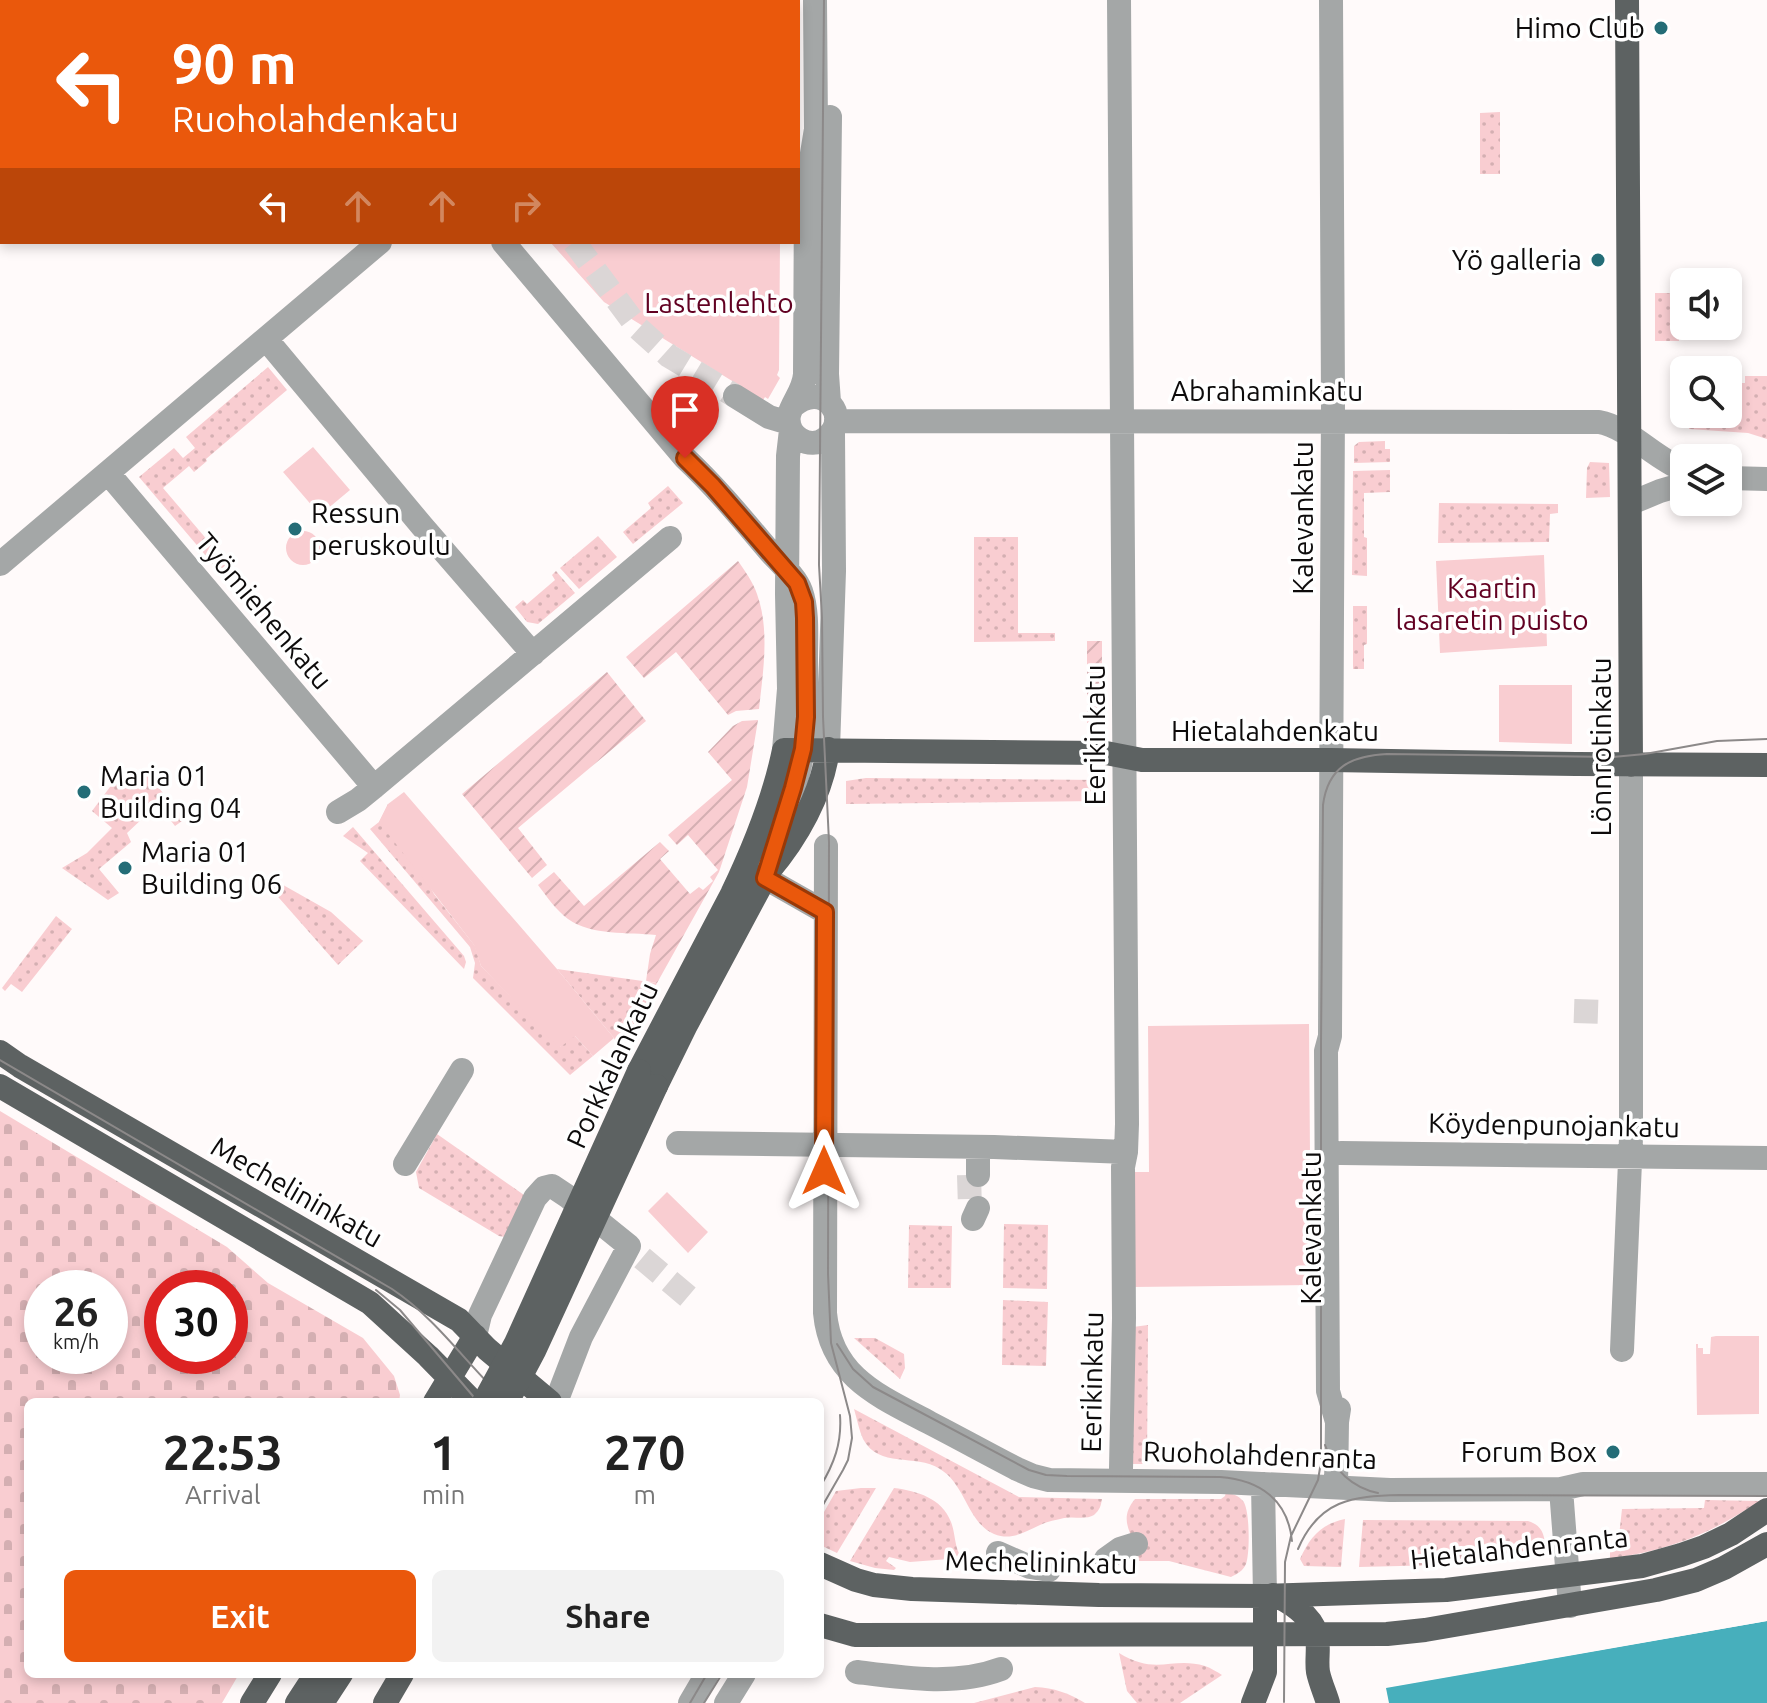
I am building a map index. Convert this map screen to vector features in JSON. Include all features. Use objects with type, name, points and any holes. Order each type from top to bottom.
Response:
[{"type":"main road","name":"Lönnrotinkatu","points":[[1627,0],[1631,765]]},
{"type":"main road","name":"Porkkalankatu","points":[[486,1398],[648,1078],[686,1025],[767,875],[786,851],[822,778],[828,749]]},
{"type":"main road","name":"Hietalahdenkatu","points":[[794,750],[1106,753],[1142,760],[1767,765]]},
{"type":"main road","name":"Porkkalankatu","points":[[509,1398],[534,1351],[648,1078],[741,875],[774,787],[794,750]]},
{"type":"main road","name":"Mechelininkatu","points":[[0,1052],[459,1320],[501,1362],[545,1398]]},
{"type":"main road","name":"Mechelininkatu","points":[[0,1086],[370,1303],[469,1398]]},
{"type":"main road","points":[[437,1398],[475,1336]]},
{"type":"main road","name":"Hietalahdenranta","points":[[1269,1595],[1446,1590],[1642,1566],[1681,1555],[1731,1534],[1767,1510]]},
{"type":"main road","name":"Hietalahdenranta","points":[[1264,1635],[1387,1634],[1570,1606],[1696,1580],[1767,1544]]},
{"type":"main road","name":"Mechelininkatu","points":[[824,1566],[874,1585],[912,1589],[1099,1595],[1269,1595]]},
{"type":"main road","points":[[1253,1703],[1265,1672],[1264,1635],[1269,1595],[1285,1600],[1299,1611],[1317,1634],[1318,1672],[1328,1703]]},
{"type":"main road","points":[[824,1627],[855,1635],[1264,1635]]},
{"type":"main road","points":[[252,1703],[268,1678]]},
{"type":"main road","points":[[297,1703],[313,1678]]},
{"type":"main road","points":[[322,1703],[338,1678]]},
{"type":"main road","points":[[385,1703],[400,1678]]},
{"type":"street","points":[[787,583],[791,420],[805,374],[806,190],[816,129],[815,0]]},
{"type":"street","points":[[828,749],[834,571],[833,419],[827,374],[830,0]]},
{"type":"street","name":"Eerikinkatu","points":[[1119,0],[1126,1152],[1123,1167],[1121,1469]]},
{"type":"street","name":"Kalevankatu","points":[[1331,0],[1342,421],[1331,760],[1330,1036],[1326,1051],[1328,1391],[1337,1422]]},
{"type":"street","points":[[0,564],[266,339],[372,244]]},
{"type":"street","points":[[505,244],[685,458],[713,486],[787,583]]},
{"type":"street","points":[[266,339],[417,531],[533,654]]},
{"type":"street","points":[[735,396],[769,417],[791,420]]},
{"type":"street","points":[[791,420],[802,399],[812,396],[820,397],[833,419]]},
{"type":"street","points":[[791,420],[800,440],[811,444],[822,442],[833,419]]},
{"type":"street","name":"Abrahaminkatu","points":[[833,419],[1607,423],[1670,463]]},
{"type":"street","name":"Työmiehenkatu","points":[[108,473],[374,787]]},
{"type":"street","points":[[1742,478],[1767,479]]},
{"type":"street","points":[[1631,503],[1670,488]]},
{"type":"street","points":[[338,812],[374,787],[670,538]]},
{"type":"street","points":[[787,583],[797,583],[804,602],[806,717],[794,750],[793,788],[767,875],[825,912]]},
{"type":"street","name":"Lönnrotinkatu","points":[[1622,1350],[1630,1156],[1631,765]]},
{"type":"street","name":"Ruoholahdenranta","points":[[826,846],[823,1266],[826,1323],[836,1354],[849,1371],[871,1390],[1033,1476],[1063,1481],[1336,1486],[1390,1490],[1561,1489],[1583,1484],[1767,1484]]},
{"type":"street","name":"Kalevankatu","points":[[1330,1036],[1339,1052],[1341,1153],[1342,1391],[1337,1422],[1336,1486]]},
{"type":"street","points":[[405,1164],[462,1070]]},
{"type":"street","points":[[678,1143],[1126,1152]]},
{"type":"street","points":[[973,1147],[974,1175]]},
{"type":"street","name":"Köydenpunojankatu","points":[[1341,1153],[1767,1158]]},
{"type":"street","points":[[475,1336],[480,1315],[531,1194],[552,1186],[636,1252],[581,1337],[558,1398]]},
{"type":"street","points":[[1263,1484],[1269,1595]]},
{"type":"street","points":[[1561,1489],[1570,1606]]},
{"type":"street","points":[[1106,1559],[1120,1549],[1136,1544]]},
{"type":"street","points":[[998,1553],[1030,1567],[1049,1570]]},
{"type":"street","points":[[857,1672],[897,1677],[961,1678],[987,1675],[1001,1669]]},
{"type":"street","points":[[672,1703],[687,1678]]},
{"type":"street","points":[[690,1703],[705,1678]]},
{"type":"street","points":[[704,1703],[720,1678]]},
{"type":"street","points":[[726,1703],[742,1678]]},
{"type":"green space","points":[[1500,112],[1500,174],[1480,174],[1480,113]]},
{"type":"green space","name":"Lastenlehto","points":[[552,244],[780,244],[777,375],[780,378],[768,399],[765,397],[763,400],[604,302]]},
{"type":"green space","points":[[1655,293],[1670,293],[1670,340],[1679,341],[1655,341]]},
{"type":"green space","points":[[268,367],[287,390],[194,472],[189,466],[163,488],[301,650],[292,657],[139,477],[174,448],[183,458],[195,448],[186,437]]},
{"type":"green space","points":[[1745,376],[1767,376],[1767,439],[1748,433],[1689,429],[1742,428],[1742,383],[1745,383]]},
{"type":"green space","points":[[1385,441],[1385,449],[1390,449],[1390,462],[1354,463],[1354,446],[1359,442]]},
{"type":"green space","points":[[313,447],[350,490],[320,515],[283,472]]},
{"type":"green space","points":[[1590,462],[1609,463],[1610,497],[1586,498]]},
{"type":"green space","points":[[1390,470],[1390,492],[1364,493],[1367,576],[1352,575],[1353,471]]},
{"type":"green space","points":[[668,486],[683,503],[633,544],[623,532],[651,508],[648,503]]},
{"type":"green space","points":[[1439,503],[1558,504],[1558,513],[1550,514],[1549,542],[1438,543]]},
{"type":"green space","points":[[303,531],[315,536],[320,548],[315,560],[303,565],[291,560],[286,548],[291,536]]},
{"type":"green space","points":[[598,536],[617,557],[579,589],[560,568]]},
{"type":"green space","points":[[974,537],[1018,537],[1018,633],[1055,633],[1055,641],[974,642]]},
{"type":"green space","name":"Kaartin lasaretin puisto","points":[[1544,555],[1547,646],[1440,653],[1436,561]]},
{"type":"green space","points":[[738,561],[753,585],[761,608],[764,666],[759,709],[736,711],[728,715],[676,652],[644,678],[626,657]]},
{"type":"green space","points":[[556,571],[575,593],[538,624],[527,622],[515,607],[523,600],[527,604],[555,580],[552,575]]},
{"type":"green space","points":[[1353,606],[1367,606],[1364,669],[1353,669]]},
{"type":"green space","points":[[1087,641],[1102,641],[1102,723],[1087,723]]},
{"type":"green space","points":[[607,672],[646,721],[518,828],[547,865],[532,878],[462,794]]},
{"type":"green space","points":[[1499,685],[1572,685],[1572,744],[1499,742]]},
{"type":"green space","points":[[758,720],[747,787],[719,872],[657,983],[646,981],[656,935],[599,931],[578,924],[560,912],[538,885],[554,872],[584,906],[660,842],[669,851],[660,859],[690,894],[699,887],[703,890],[713,881],[710,877],[718,870],[688,835],[677,845],[668,835],[732,780],[708,752],[733,726],[742,721]]},
{"type":"green space","points":[[142,768],[185,819],[175,826],[158,804],[127,833],[131,842],[99,869],[119,893],[108,900],[62,868],[87,853],[112,828],[92,811],[116,779],[129,786]]},
{"type":"green space","points":[[866,778],[1099,780],[1099,801],[846,804],[846,781]]},
{"type":"green space","points":[[404,792],[614,1038],[593,1056],[575,1036],[559,1048],[481,966],[474,945],[379,822],[388,804]]},
{"type":"green space","points":[[388,804],[434,894],[475,946],[481,966],[560,1047],[574,1035],[593,1056],[570,1075],[473,978],[475,963],[470,947],[370,829],[379,822]]},
{"type":"green space","points":[[353,827],[464,956],[464,969],[360,861],[368,853],[343,836]]},
{"type":"green space","points":[[269,877],[331,912],[363,941],[338,965],[265,882]]},
{"type":"green space","points":[[56,916],[72,929],[22,992],[11,984],[5,991],[2,988]]},
{"type":"green space","points":[[557,969],[657,983],[621,1053],[614,1038]]},
{"type":"green space","points":[[1309,1024],[1311,1285],[1132,1287],[1131,1172],[1149,1172],[1148,1026]]},
{"type":"green space","points":[[0,1111],[227,1247],[268,1283],[363,1338],[394,1376],[400,1398],[24,1398],[24,1678],[237,1678],[222,1703],[0,1703]]},
{"type":"green space","points":[[437,1134],[524,1195],[505,1237],[419,1188],[416,1172]]},
{"type":"green space","points":[[667,1192],[708,1232],[688,1253],[648,1211]]},
{"type":"green space","points":[[1004,1224],[1048,1225],[1047,1289],[1003,1288]]},
{"type":"green space","points":[[909,1225],[952,1226],[951,1288],[908,1288]]},
{"type":"green space","points":[[1003,1300],[1048,1302],[1046,1366],[1002,1365]]},
{"type":"green space","points":[[1148,1325],[1147,1464],[1133,1464],[1133,1327]]},
{"type":"green space","points":[[1759,1336],[1759,1414],[1697,1415],[1696,1344],[1698,1348],[1703,1348],[1703,1354],[1710,1354],[1711,1337]]},
{"type":"green space","points":[[854,1338],[875,1338],[904,1354],[905,1368],[900,1379]]},
{"type":"green space","points":[[854,1409],[1019,1497],[1102,1499],[1100,1507],[1096,1513],[1084,1518],[1052,1521],[1012,1536],[994,1534],[978,1521],[956,1484],[940,1469],[930,1464],[878,1454],[870,1448],[863,1439]]},
{"type":"green space","points":[[876,1488],[837,1553],[824,1547],[824,1512],[836,1491]]},
{"type":"green space","points":[[894,1488],[920,1494],[942,1507],[951,1522],[962,1558],[910,1562],[889,1557],[886,1561],[896,1568],[894,1570],[850,1561]]},
{"type":"green space","points":[[1226,1492],[1241,1499],[1247,1513],[1247,1559],[1240,1572],[1231,1577],[1169,1561],[1139,1561],[1127,1523],[1129,1508],[1135,1499],[1221,1499]]},
{"type":"green space","points":[[1705,1500],[1760,1501],[1689,1539],[1610,1559],[1610,1551],[1619,1536],[1622,1509],[1704,1508]]},
{"type":"green space","points":[[1345,1519],[1341,1567],[1304,1566],[1300,1559],[1312,1538],[1329,1524]]},
{"type":"green space","points":[[1363,1520],[1528,1521],[1542,1531],[1545,1548],[1441,1565],[1359,1567]]},
{"type":"green space","points":[[1119,1653],[1132,1660],[1154,1665],[1183,1663],[1205,1666],[1222,1675],[1180,1703],[1137,1703],[1127,1691]]},
{"type":"green space","points":[[1035,1687],[1061,1692],[1085,1703],[974,1703]]},
{"type":"water","points":[[1767,1621],[1767,1703],[1389,1703],[1386,1688]]},
{"type":"pier","points":[[1767,1617],[1767,1621],[1382,1688],[1385,1684]]},
{"type":"tunnel","points":[[575,244],[638,328],[669,356],[735,396]]},
{"type":"tunnel","points":[[1574,1011],[1604,1012]]},
{"type":"tunnel","points":[[969,1175],[970,1208]]},
{"type":"tunnel","points":[[642,1258],[692,1300]]},
{"type":"tram line","points":[[824,0],[819,565],[829,842],[828,1274],[831,1343],[850,1416],[852,1438],[848,1460],[824,1503]]},
{"type":"tram line","points":[[1284,1702],[1285,1562],[1291,1536],[1318,1480],[1321,1462],[1323,805],[1330,781],[1344,766],[1374,755],[1613,757],[1717,741],[1767,739]]},
{"type":"tram line","points":[[0,1060],[392,1289],[438,1328],[503,1398]]},
{"type":"tram line","points":[[376,1290],[400,1310],[475,1398]]},
{"type":"tram line","points":[[837,1344],[853,1369],[873,1387],[1029,1470],[1046,1475],[1220,1477],[1248,1482],[1270,1495],[1278,1504],[1285,1514],[1292,1541]]},
{"type":"tram line","points":[[824,1479],[836,1453],[840,1415]]},
{"type":"tram line","points":[[1325,1445],[1333,1462],[1345,1476],[1360,1487],[1378,1493]]},
{"type":"tram line","points":[[1298,1549],[1306,1533],[1327,1511],[1339,1504],[1367,1497],[1767,1496]]},
{"type":"tram line","points":[[690,1703],[705,1678]]},
{"type":"tram line","points":[[704,1703],[720,1678]]},
{"type":"place","name":"Himo Club","points":[[1661,28]]},
{"type":"place","name":"Yö galleria","points":[[1598,260]]},
{"type":"place","name":"Ressun peruskoulu","points":[[295,529]]},
{"type":"place","name":"Maria 01 Building 04","points":[[84,792]]},
{"type":"place","name":"Maria 01 Building 06","points":[[125,868]]},
{"type":"place","name":"Forum Box","points":[[1613,1452]]},
{"type":"route","points":[[685,458],[797,583],[804,602],[806,717],[803,749],[765,878],[825,912],[824,1171]]}]
